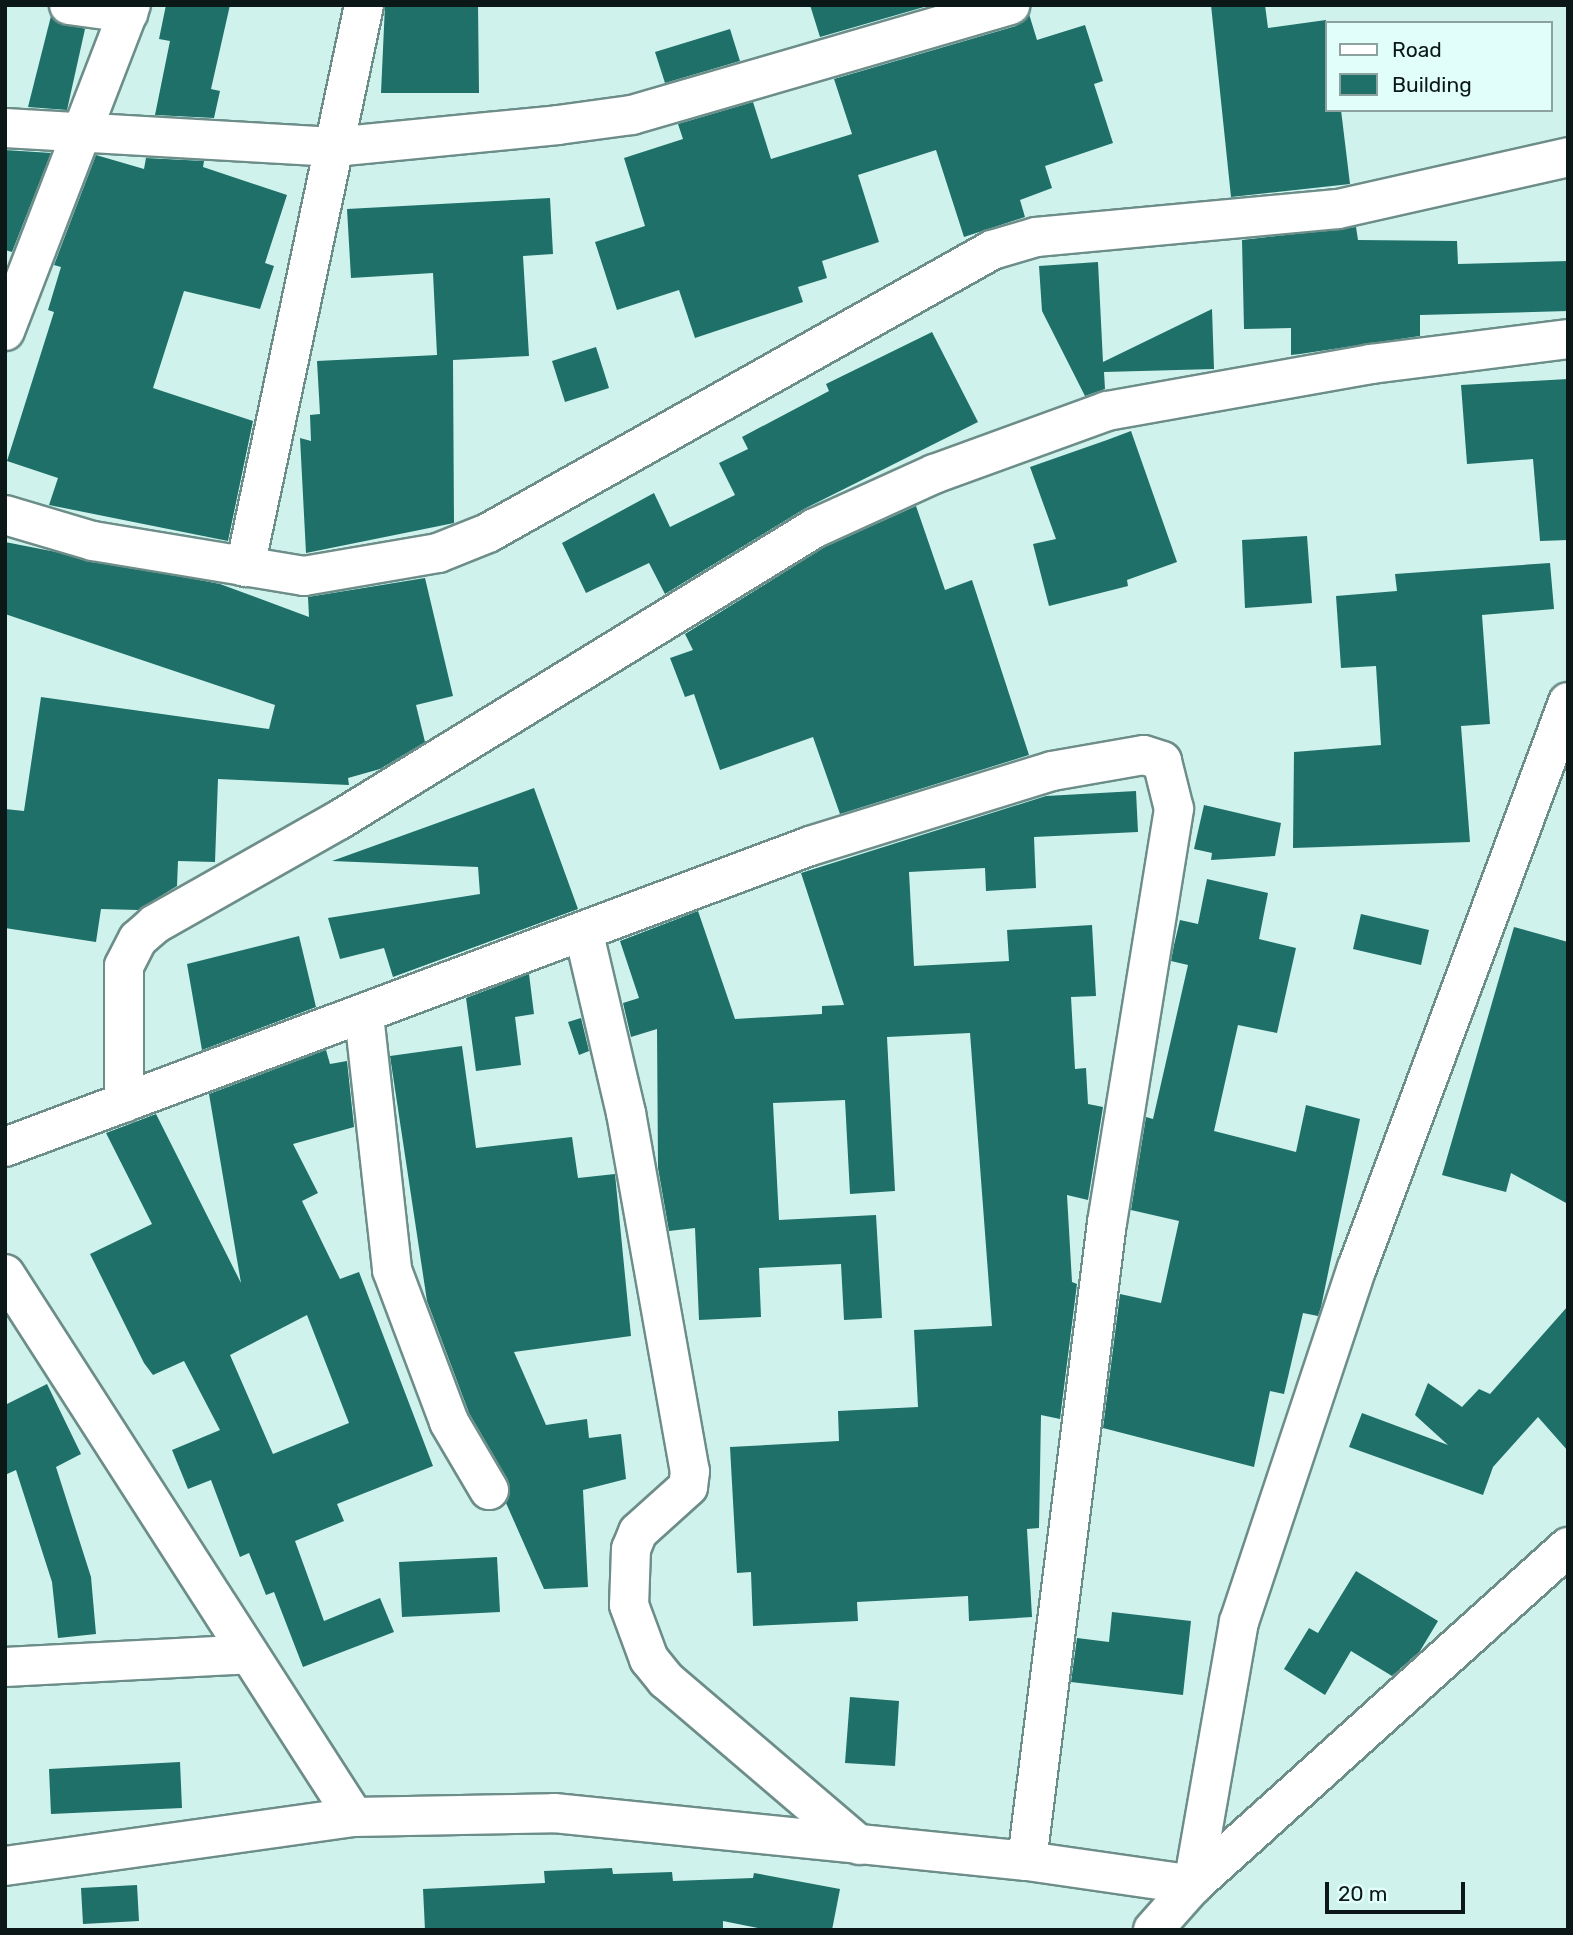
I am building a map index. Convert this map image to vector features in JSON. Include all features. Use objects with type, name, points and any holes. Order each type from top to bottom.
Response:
[{"type":"street","points":[[5,331],[129,9],[69,5]]},
{"type":"street","points":[[245,567],[364,5]]},
{"type":"street","points":[[5,128],[334,147],[632,115],[1010,5]]},
{"type":"street","points":[[5,515],[93,541],[304,576],[342,572],[438,553],[488,533],[992,250],[1036,237],[1338,209],[1568,157]]},
{"type":"street","points":[[124,1103],[124,966],[138,939],[155,924],[339,820],[816,528],[934,474],[1107,411],[1371,364],[1568,340]]},
{"type":"street","points":[[1193,1885],[1239,1622],[1357,1268],[1568,702]]},
{"type":"street","points":[[5,1147],[584,934],[798,850],[1052,771],[1144,755],[1162,761],[1172,779],[1174,809],[1107,1222],[1027,1861]]},
{"type":"street","points":[[584,934],[626,1114],[690,1471],[688,1487],[638,1532],[631,1549],[629,1605],[649,1659],[666,1680],[762,1769],[860,1846]]},
{"type":"street","points":[[364,1015],[392,1270],[449,1422],[489,1490]]},
{"type":"street","points":[[5,1274],[18,1314],[249,1654],[354,1817]]},
{"type":"street","points":[[1153,1930],[1193,1885],[1568,1547]]},
{"type":"street","points":[[5,1667],[249,1654]]},
{"type":"street","points":[[5,1866],[354,1817],[554,1813],[1027,1861],[1193,1885]]},
{"type":"building","points":[[166,5],[230,5],[211,89],[220,91],[214,118],[155,115],[170,41],[159,39]]},
{"type":"building","points":[[385,5],[478,5],[479,93],[381,93]]},
{"type":"building","points":[[810,5],[931,5],[820,37]]},
{"type":"building","points":[[1211,5],[1265,5],[1268,28],[1326,20],[1324,112],[1341,112],[1350,184],[1231,197]]},
{"type":"building","points":[[1029,14],[1037,40],[1085,25],[1103,81],[1094,84],[1113,143],[1045,166],[1052,188],[1020,200],[1025,217],[964,237],[936,150],[858,175],[879,242],[822,261],[827,278],[798,287],[803,302],[695,338],[679,290],[617,310],[595,242],[645,226],[624,158],[683,139],[678,124],[753,102],[771,159],[852,134],[834,79],[1016,26]]},
{"type":"building","points":[[51,16],[85,29],[67,110],[28,107]]},
{"type":"building","points":[[730,29],[740,61],[665,83],[655,52]]},
{"type":"building","points":[[5,150],[51,153],[12,252],[5,250]]},
{"type":"building","points":[[96,155],[144,169],[146,158],[204,161],[203,167],[287,195],[265,263],[274,266],[260,309],[184,291],[153,388],[253,421],[228,541],[49,505],[58,478],[7,461],[54,312],[48,310],[61,267],[54,265]]},
{"type":"building","points":[[550,198],[553,254],[523,256],[529,356],[453,360],[454,523],[306,553],[300,438],[311,441],[310,415],[320,414],[317,361],[437,355],[433,273],[351,278],[347,209]]},
{"type":"building","points":[[1356,227],[1358,240],[1457,241],[1458,264],[1568,261],[1568,311],[1420,315],[1420,336],[1291,355],[1291,328],[1244,329],[1242,240]]},
{"type":"building","points":[[1098,262],[1103,362],[1212,309],[1214,369],[1104,372],[1105,389],[1085,396],[1042,311],[1039,266]]},
{"type":"building","points":[[932,332],[978,422],[804,509],[665,594],[649,563],[586,593],[562,543],[654,493],[670,527],[735,495],[719,463],[748,449],[742,437],[829,391],[826,384]]},
{"type":"building","points":[[596,347],[609,388],[565,402],[552,361]]},
{"type":"building","points":[[1568,379],[1568,540],[1540,541],[1533,459],[1467,464],[1461,385]]},
{"type":"building","points":[[1131,431],[1177,562],[1127,580],[1128,586],[1049,606],[1033,544],[1056,539],[1030,467]]},
{"type":"building","points":[[916,506],[945,590],[972,580],[1029,755],[840,814],[813,737],[720,770],[694,694],[685,697],[670,658],[693,650],[685,634],[825,547]]},
{"type":"building","points":[[1307,536],[1312,603],[1245,608],[1242,540]]},
{"type":"building","points":[[5,542],[220,584],[309,617],[308,597],[425,578],[453,696],[416,705],[425,742],[380,769],[348,778],[349,785],[218,779],[215,862],[178,861],[177,886],[138,910],[101,909],[96,942],[5,928],[5,809],[24,811],[41,697],[269,729],[275,705],[5,614]]},
{"type":"building","points":[[1550,563],[1554,609],[1482,615],[1490,724],[1461,726],[1470,842],[1293,848],[1294,752],[1381,745],[1376,666],[1341,668],[1336,596],[1397,591],[1395,574]]},
{"type":"building","points":[[534,788],[578,909],[393,977],[384,948],[340,959],[328,918],[480,894],[478,867],[332,861]]},
{"type":"building","points":[[1136,791],[1138,832],[1034,837],[1036,888],[986,891],[985,868],[909,872],[914,966],[1009,961],[1007,930],[1092,925],[1096,996],[1071,997],[1075,1069],[1086,1068],[1088,1104],[1103,1107],[1088,1200],[1067,1195],[1072,1282],[1077,1284],[1060,1419],[1041,1415],[1039,1528],[1027,1529],[1032,1617],[969,1621],[968,1596],[857,1602],[858,1621],[753,1626],[751,1572],[737,1573],[730,1447],[839,1441],[838,1411],[918,1407],[914,1330],[992,1326],[970,1033],[887,1037],[895,1191],[850,1194],[845,1100],[773,1103],[779,1220],[876,1215],[882,1318],[844,1320],[841,1264],[759,1268],[761,1317],[699,1320],[695,1228],[669,1231],[658,1168],[657,1029],[631,1037],[623,1003],[639,998],[620,941],[698,911],[735,1019],[822,1014],[822,1006],[844,1005],[801,873],[1046,796]]},
{"type":"building","points":[[1204,805],[1281,823],[1275,856],[1211,860],[1212,853],[1194,849]]},
{"type":"building","points":[[1207,879],[1268,893],[1259,939],[1296,948],[1277,1033],[1238,1025],[1214,1131],[1296,1152],[1306,1105],[1360,1119],[1321,1307],[1318,1316],[1303,1313],[1284,1394],[1270,1391],[1254,1467],[1103,1428],[1120,1294],[1161,1303],[1179,1221],[1131,1210],[1146,1117],[1153,1119],[1188,965],[1171,961],[1174,945],[1180,920],[1198,924]]},
{"type":"building","points":[[1361,914],[1429,930],[1421,965],[1353,949]]},
{"type":"building","points":[[1514,927],[1568,942],[1568,1204],[1511,1173],[1506,1192],[1442,1175]]},
{"type":"building","points":[[299,936],[316,1007],[202,1050],[187,964]]},
{"type":"building","points":[[529,974],[534,1014],[515,1017],[521,1065],[476,1071],[466,998]]},
{"type":"building","points":[[581,1018],[589,1051],[579,1055],[568,1022]]},
{"type":"building","points":[[462,1046],[476,1148],[572,1137],[578,1178],[615,1174],[631,1336],[514,1352],[546,1425],[587,1419],[589,1438],[621,1434],[626,1479],[583,1490],[588,1587],[544,1589],[506,1503],[508,1480],[469,1413],[427,1301],[390,1056]]},
{"type":"building","points":[[326,1050],[330,1064],[347,1061],[354,1127],[293,1144],[318,1193],[302,1201],[340,1279],[359,1272],[433,1466],[337,1504],[344,1521],[295,1541],[324,1621],[380,1598],[394,1632],[303,1667],[274,1592],[266,1595],[249,1553],[240,1557],[211,1480],[188,1489],[172,1450],[220,1430],[184,1361],[153,1375],[144,1363],[90,1254],[152,1224],[106,1133],[156,1114],[241,1283],[209,1094]],"holes":[[[307,1315],[349,1423],[273,1454],[230,1355]]]},
{"type":"building","points":[[1568,1306],[1568,1451],[1538,1417],[1493,1467],[1483,1495],[1349,1447],[1362,1413],[1448,1445],[1415,1415],[1428,1383],[1462,1407],[1479,1389],[1490,1394]]},
{"type":"building","points":[[47,1384],[81,1454],[56,1467],[91,1577],[96,1634],[58,1638],[52,1582],[16,1470],[5,1475],[5,1405]]},
{"type":"building","points":[[497,1557],[500,1612],[402,1617],[399,1562]]},
{"type":"building","points":[[1356,1571],[1438,1621],[1420,1651],[1392,1676],[1351,1651],[1325,1695],[1284,1669],[1309,1628],[1318,1633]]},
{"type":"building","points":[[1112,1612],[1191,1621],[1183,1695],[1071,1682],[1077,1638],[1109,1642]]},
{"type":"building","points":[[850,1697],[899,1701],[895,1766],[845,1763]]},
{"type":"building","points":[[180,1762],[182,1808],[51,1814],[49,1769]]},
{"type":"building","points":[[612,1868],[613,1874],[672,1872],[673,1881],[753,1878],[754,1873],[840,1889],[832,1930],[768,1930],[723,1921],[723,1930],[425,1930],[423,1889],[545,1883],[544,1871]]},
{"type":"building","points":[[137,1885],[139,1921],[83,1924],[81,1888]]}]
